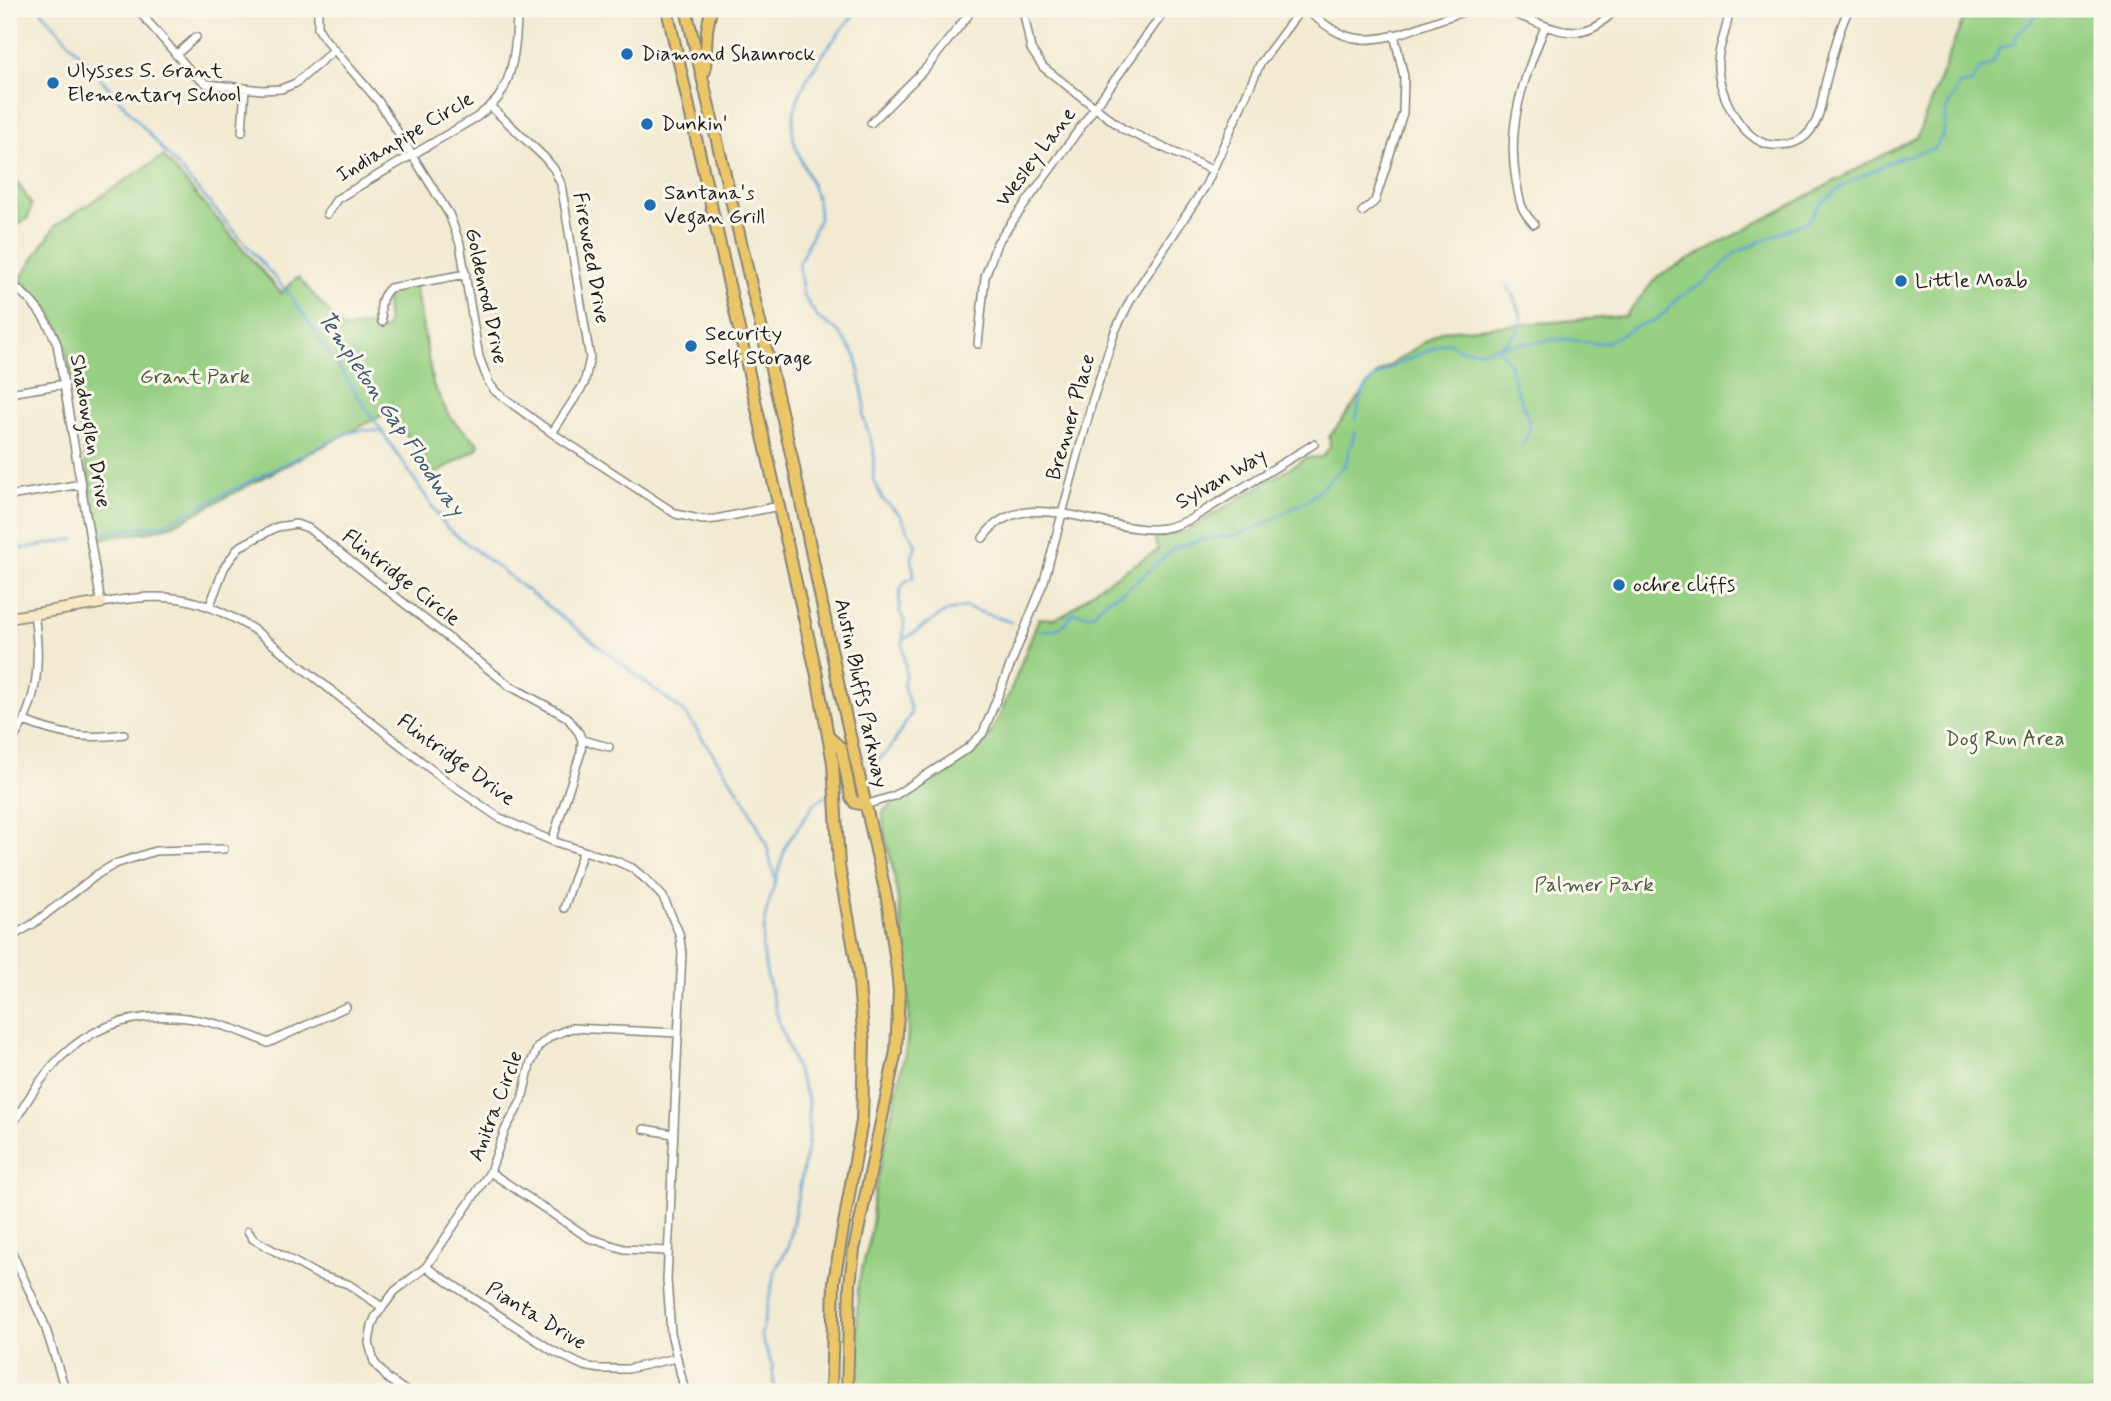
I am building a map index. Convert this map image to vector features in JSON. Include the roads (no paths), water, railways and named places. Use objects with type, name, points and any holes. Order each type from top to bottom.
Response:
[{"type":"main road","name":"Austin Bluffs Parkway","points":[[667,9],[830,738],[839,866],[858,972],[864,1043],[862,1121],[834,1282],[831,1392]]},
{"type":"main road","name":"Austin Bluffs Parkway","points":[[687,9],[792,458],[894,941],[899,992],[898,1022],[891,1079],[854,1250],[850,1284],[847,1392]]},
{"type":"main road","points":[[705,88],[707,30],[711,9]]},
{"type":"main road","points":[[830,738],[841,748],[851,797],[855,803],[865,805]]},
{"type":"street","points":[[137,9],[193,74],[208,84],[271,90],[289,87],[334,50]]},
{"type":"street","name":"Goldenrod Drive","points":[[318,9],[318,28],[379,102],[449,214],[456,230],[466,274],[479,357],[489,383],[504,399],[552,433],[663,507],[683,516],[703,520],[716,519],[779,506]]},
{"type":"street","name":"Indianpipe Circle","points":[[327,214],[337,199],[477,117],[490,106],[499,96],[509,74],[517,9]]},
{"type":"street","points":[[871,123],[927,67],[974,9]]},
{"type":"street","points":[[1023,9],[1027,36],[1036,58],[1055,77],[1132,134],[1212,170]]},
{"type":"street","name":"Wesley Lane","points":[[978,344],[985,278],[997,243],[1166,9]]},
{"type":"street","points":[[1302,9],[1345,36],[1366,39],[1485,9],[1565,32],[1582,31],[1598,24],[1616,9]]},
{"type":"street","name":"Brenner Place","points":[[865,805],[894,796],[968,748],[983,733],[1044,580],[1093,399],[1115,331],[1131,299],[1196,200],[1260,64],[1302,9]]},
{"type":"street","points":[[1729,9],[1718,58],[1724,96],[1749,134],[1764,144],[1782,146],[1805,137],[1816,122],[1837,39],[1849,9]]},
{"type":"street","points":[[1534,224],[1523,212],[1520,203],[1513,162],[1514,125],[1526,72],[1545,27]]},
{"type":"street","points":[[1362,212],[1375,201],[1403,113],[1404,76],[1394,34]]},
{"type":"street","points":[[176,55],[197,37]]},
{"type":"street","points":[[242,132],[245,88]]},
{"type":"street","name":"Fireweed Drive","points":[[490,106],[554,169],[564,199],[590,358],[584,384],[552,433]]},
{"type":"street","points":[[382,322],[380,302],[390,288],[466,274]]},
{"type":"street","name":"Shadowglen Drive","points":[[9,283],[22,291],[33,304],[51,329],[60,353],[101,603]]},
{"type":"street","points":[[9,393],[65,384]]},
{"type":"street","name":"Sylvan Way","points":[[983,538],[991,525],[1024,512],[1040,510],[1140,529],[1172,527],[1191,519],[1314,444]]},
{"type":"street","points":[[9,496],[82,484]]},
{"type":"street","name":"Flintridge Circle","points":[[210,606],[224,568],[239,547],[276,527],[296,524],[308,528],[510,686],[567,717],[582,740]]},
{"type":"street","name":"Flintridge Drive","points":[[9,618],[132,597],[184,599],[210,606],[256,631],[471,799],[498,817],[552,841],[632,868],[663,897],[672,913],[682,952],[667,1299],[676,1358],[685,1392]]},
{"type":"street","points":[[9,745],[24,720],[35,691],[38,646],[34,614]]},
{"type":"street","points":[[24,720],[50,731],[75,737],[100,738],[124,734]]},
{"type":"street","points":[[552,841],[581,752],[582,740],[610,747]]},
{"type":"street","points":[[9,939],[55,908],[97,874],[115,864],[155,851],[224,849]]},
{"type":"street","points":[[564,908],[583,851]]},
{"type":"street","points":[[9,1130],[39,1083],[62,1056],[89,1035],[117,1022],[148,1016],[204,1020],[240,1030],[268,1043],[346,1006]]},
{"type":"street","name":"Anitra Circle","points":[[407,1392],[379,1371],[371,1352],[370,1333],[376,1316],[395,1291],[426,1267],[490,1172],[505,1130],[526,1088],[533,1055],[551,1036],[572,1028],[678,1033]]},
{"type":"street","points":[[644,1129],[673,1134]]},
{"type":"street","points":[[490,1172],[589,1238],[624,1249],[667,1251]]},
{"type":"street","points":[[248,1231],[253,1239],[318,1275],[348,1284],[382,1307]]},
{"type":"street","points":[[9,1246],[44,1323],[66,1392]]},
{"type":"street","name":"Pianta Drive","points":[[426,1267],[553,1351],[584,1366],[628,1369],[676,1358]]},
{"type":"waterway","name":"Templeton Gap Floodway","points":[[40,9],[290,295],[447,528],[685,713],[746,802],[766,843],[775,879]]},
{"type":"waterway","name":"Templeton Gap Floodway","points":[[858,9],[810,73],[795,110],[793,129],[796,147],[819,209],[819,219],[799,263],[803,295],[818,318],[838,331],[856,356],[865,406],[863,416],[874,451],[873,479],[883,500],[900,515],[916,545],[911,560],[913,578],[906,581],[901,588],[899,600],[900,613],[904,620],[906,673],[903,685],[911,714],[889,750],[876,762]]},
{"type":"waterway","points":[[1356,421],[1368,384],[1383,373],[1448,342],[1460,349],[1479,351],[1563,339],[1607,342],[1637,326],[1654,321],[1666,312],[1676,299],[1707,281],[1735,253],[1808,221],[1822,202],[1846,184],[1899,158],[1935,148],[1944,133],[1946,110],[1960,84],[1970,84],[1981,68],[1991,64],[2000,48],[2015,43],[2017,33],[2030,23],[2040,9]]},
{"type":"waterway","points":[[1502,344],[1521,325],[1520,311],[1508,286]]},
{"type":"waterway","points":[[1498,347],[1509,363],[1529,420],[1529,431],[1522,446]]},
{"type":"waterway","points":[[101,534],[164,524],[347,433],[380,431]]},
{"type":"waterway","name":"Templeton Gap Floodway","points":[[1039,631],[1059,628],[1072,613],[1092,615],[1109,598],[1126,590],[1174,548],[1256,528],[1310,499],[1345,465],[1355,431]]},
{"type":"waterway","points":[[9,551],[75,539]]},
{"type":"waterway","name":"Templeton Gap Floodway","points":[[903,640],[945,612],[965,607],[1011,622]]},
{"type":"waterway","name":"Templeton Gap Floodway","points":[[775,1392],[772,1365],[761,1336],[775,1271],[788,1247],[809,1138],[808,1100],[780,1026],[762,944],[766,913],[786,845],[814,804],[825,796]]},
{"type":"place","name":"Diamond Shamrock","points":[[627,54]]},
{"type":"place","name":"Ulysses S. Grant Elementary School","points":[[53,83]]},
{"type":"place","name":"Dunkin'","points":[[647,124]]},
{"type":"place","name":"Santana's Vegan Grill","points":[[650,205]]},
{"type":"place","name":"Little Moab","points":[[1901,281]]},
{"type":"place","name":"Security Self Storage","points":[[691,346]]},
{"type":"place","name":"ochre cliffs","points":[[1619,585]]},
{"type":"park label","name":"Grant Park","points":[[195,377]]},
{"type":"park label","name":"Dog Run Area","points":[[2005,739]]},
{"type":"park label","name":"Palmer Park","points":[[1594,885]]}]
